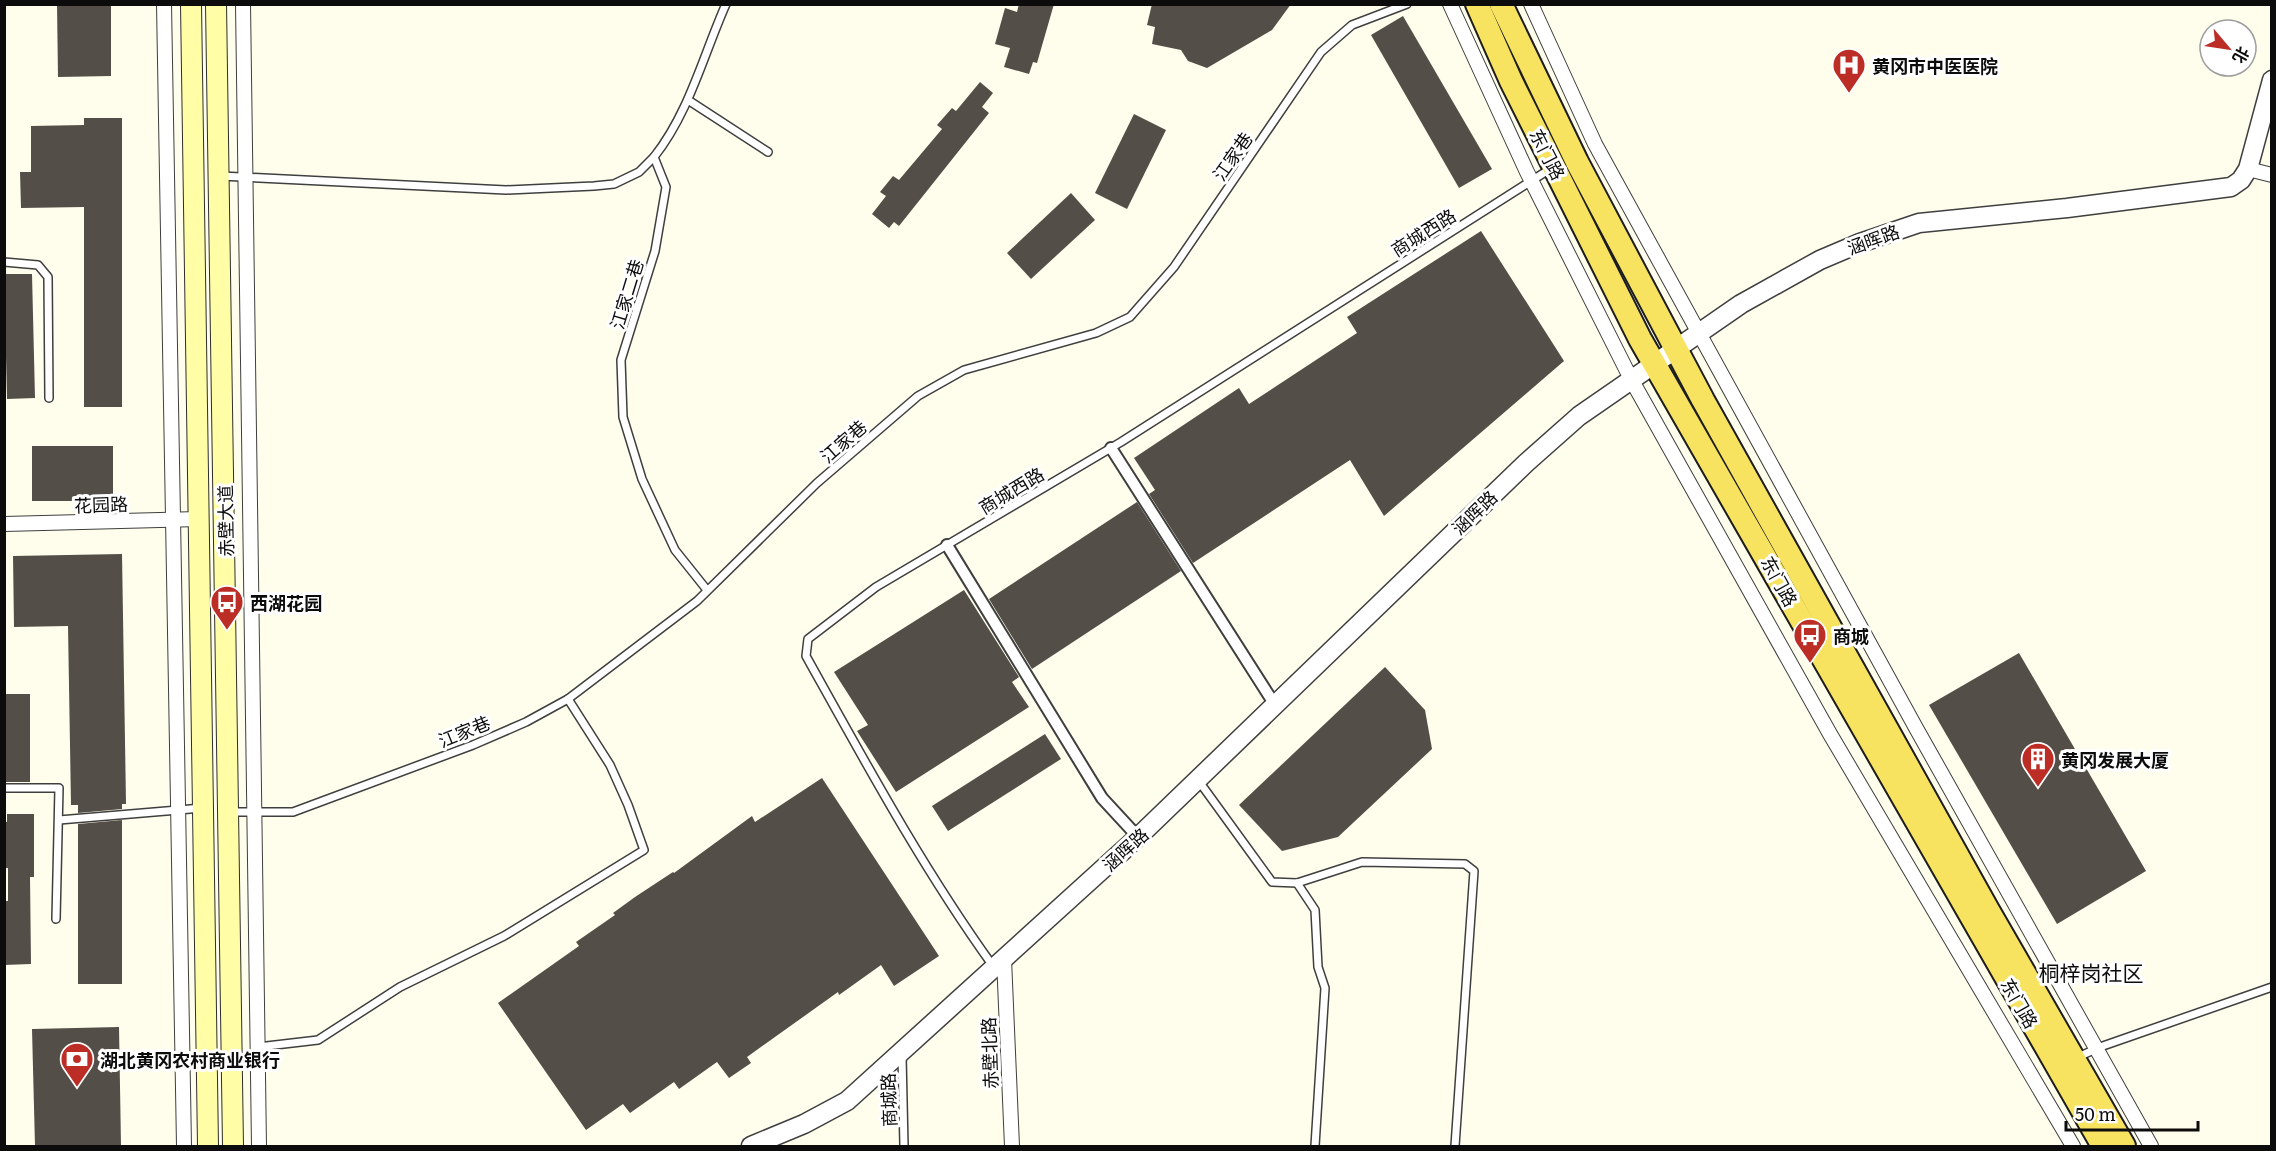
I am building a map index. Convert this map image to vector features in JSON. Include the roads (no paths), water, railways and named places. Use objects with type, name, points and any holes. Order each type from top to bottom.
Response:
[{"type":"main road","name":"赤壁大道","points":[[191,4],[207,1146]]},
{"type":"main road","name":"赤壁大道","points":[[216,4],[233,1146]]},
{"type":"main road","name":"东门路","points":[[1478,4],[1511,81],[1654,363],[2103,1146]]},
{"type":"main road","name":"东门路","points":[[1501,4],[1577,162],[1676,348],[1982,899],[2124,1146]]},
{"type":"street","points":[[164,4],[184,1146]]},
{"type":"street","points":[[243,4],[259,1146]]},
{"type":"street","points":[[1450,4],[1532,180],[1631,379],[1830,734],[2073,1146]]},
{"type":"street","points":[[1530,4],[1595,144],[1916,729],[2151,1146]]},
{"type":"street","points":[[2270,89],[2248,169],[2271,175]]},
{"type":"street","name":"涵晖路","points":[[751,1146],[804,1124],[848,1101],[1138,837],[1526,463],[1579,416],[1741,304],[1820,260],[1888,232],[1919,223],[2223,190],[2241,180],[2248,169]]},
{"type":"street","points":[[1111,448],[1275,705]]},
{"type":"street","name":"花园路","points":[[4,524],[199,519]]},
{"type":"street","points":[[947,545],[1102,798],[1138,837]]},
{"type":"street","name":"赤壁北路","points":[[999,963],[1012,1146]]},
{"type":"lane","points":[[220,176],[506,190],[614,184],[639,172],[670,137],[726,4]]},
{"type":"lane","name":"江家巷","points":[[229,812],[293,812],[473,745],[526,722],[568,699],[651,637],[707,590],[817,483],[918,396],[964,370],[1096,333],[1130,317],[1174,267],[1321,52],[1353,25],[1407,4]]},
{"type":"lane","points":[[687,100],[768,152]]},
{"type":"lane","name":"江家二巷","points":[[654,157],[666,187],[655,251],[621,360],[623,417],[642,479],[675,550],[707,590]]},
{"type":"lane","name":"商城西路","points":[[999,963],[963,926],[858,750],[806,656],[808,639],[876,587],[1111,448],[1555,166]]},
{"type":"lane","points":[[4,262],[38,265],[48,277],[49,398]]},
{"type":"lane","points":[[258,1047],[318,1040],[400,987],[504,936],[644,850],[628,805],[610,765],[568,699]]},
{"type":"lane","points":[[1198,780],[1272,882],[1297,884],[1362,862],[1465,864],[1474,871],[1455,1146]]},
{"type":"lane","points":[[4,788],[59,788],[56,919]]},
{"type":"lane","points":[[58,820],[202,808]]},
{"type":"lane","points":[[1297,884],[1315,910],[1318,967],[1325,988],[1315,1146]]},
{"type":"lane","points":[[2074,1059],[2096,1049],[2271,987]]},
{"type":"lane","name":"商城路","points":[[902,1054],[904,1146]]},
{"type":"place","name":"黄冈市中医医院","points":[[1849,94]]},
{"type":"place","name":"西湖花园","points":[[227,631]]},
{"type":"place","name":"商城","points":[[1810,664]]},
{"type":"place","name":"黄冈发展大厦","points":[[2038,788]]},
{"type":"place","name":"湖北黄冈农村商业银行","points":[[77,1088]]},
{"type":"district","name":"桐梓岗社区","points":[[2091,971]]}]
